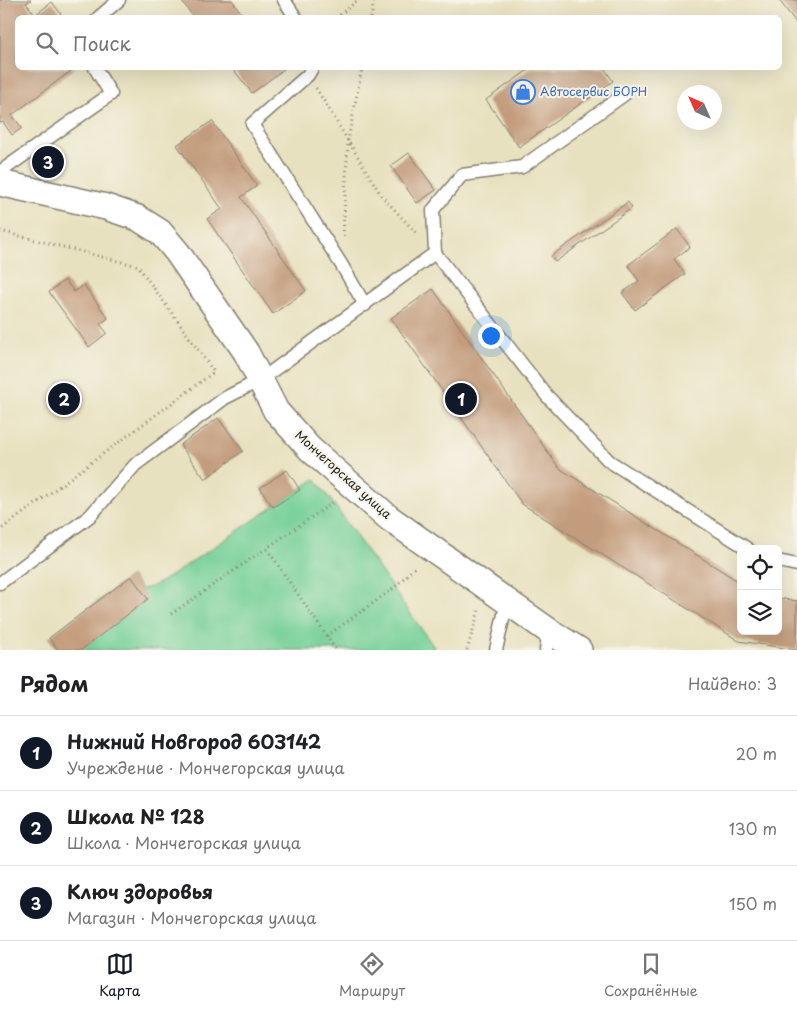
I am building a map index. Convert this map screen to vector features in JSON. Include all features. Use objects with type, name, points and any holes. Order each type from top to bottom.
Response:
[{"type":"street","name":"Мончегорская улица","points":[[0,183],[106,207],[138,218],[160,232],[177,252],[246,352],[276,411],[310,449],[389,518],[507,601],[548,641],[579,650]]},
{"type":"lane","points":[[102,15],[119,0]]},
{"type":"lane","points":[[284,0],[294,15]]},
{"type":"lane","points":[[0,172],[112,94],[96,70]]},
{"type":"lane","points":[[310,72],[252,124],[342,264],[365,305]]},
{"type":"lane","points":[[626,94],[522,167],[462,175],[433,210],[435,253],[547,396],[609,461],[742,545]]},
{"type":"lane","points":[[0,583],[90,516],[134,465],[225,398],[260,380],[435,253]]},
{"type":"lane","points":[[782,562],[797,565]]},
{"type":"lane","points":[[496,650],[507,601]]},
{"type":"path","points":[[340,15],[358,0]]},
{"type":"path","points":[[372,15],[374,0]]},
{"type":"path","points":[[342,264],[348,140],[362,70]]},
{"type":"path","points":[[310,72],[381,195],[435,253]]},
{"type":"path","points":[[0,231],[138,266],[214,372],[0,530]]},
{"type":"path","points":[[171,614],[333,503],[349,483]]},
{"type":"path","points":[[267,549],[336,650]]},
{"type":"path","points":[[327,636],[394,588],[432,549]]},
{"type":"path","points":[[467,650],[485,587]]},
{"type":"green space","points":[[315,479],[436,650],[55,650],[57,649],[49,638],[131,576],[141,589],[151,587],[169,577]]},
{"type":"building","points":[[0,0],[31,0],[26,3],[35,15],[15,15],[15,70],[72,70],[12,115],[22,128],[12,135],[3,122],[0,123]]},
{"type":"building","points":[[181,0],[232,0],[243,15],[192,15]]},
{"type":"building","points":[[779,0],[797,0],[797,24]]},
{"type":"building","points":[[52,2],[61,14],[60,15],[35,15]]},
{"type":"building","points":[[234,70],[283,70],[252,93]]},
{"type":"building","points":[[528,70],[605,70],[613,81],[519,147],[486,100]]},
{"type":"building","points":[[212,121],[257,186],[241,197],[306,291],[273,314],[207,219],[222,209],[177,145]]},
{"type":"building","points":[[409,153],[436,190],[417,203],[391,166]]},
{"type":"building","points":[[628,202],[632,208],[555,262],[551,256]]},
{"type":"building","points":[[677,229],[690,247],[674,259],[685,274],[635,310],[622,293],[639,281],[628,265]]},
{"type":"building","points":[[65,280],[74,292],[84,285],[108,318],[100,324],[107,333],[89,347],[49,292]]},
{"type":"building","points":[[433,289],[559,468],[737,580],[737,635],[782,635],[782,599],[797,601],[797,650],[739,641],[522,504],[391,318]]},
{"type":"building","points":[[218,418],[243,451],[205,479],[180,445]]},
{"type":"building","points":[[287,470],[300,490],[273,507],[260,488]]},
{"type":"building","points":[[131,576],[148,599],[81,650],[58,650],[49,638]]},
{"type":"place","name":"Автосервис БОРН","points":[[523,92]]},
{"type":"place","name":"Ключ здоровья","points":[[48,162]]},
{"type":"place","name":"Школа № 128","points":[[64,399]]},
{"type":"place","name":"Нижний Новгород 603142","points":[[461,399]]}]
